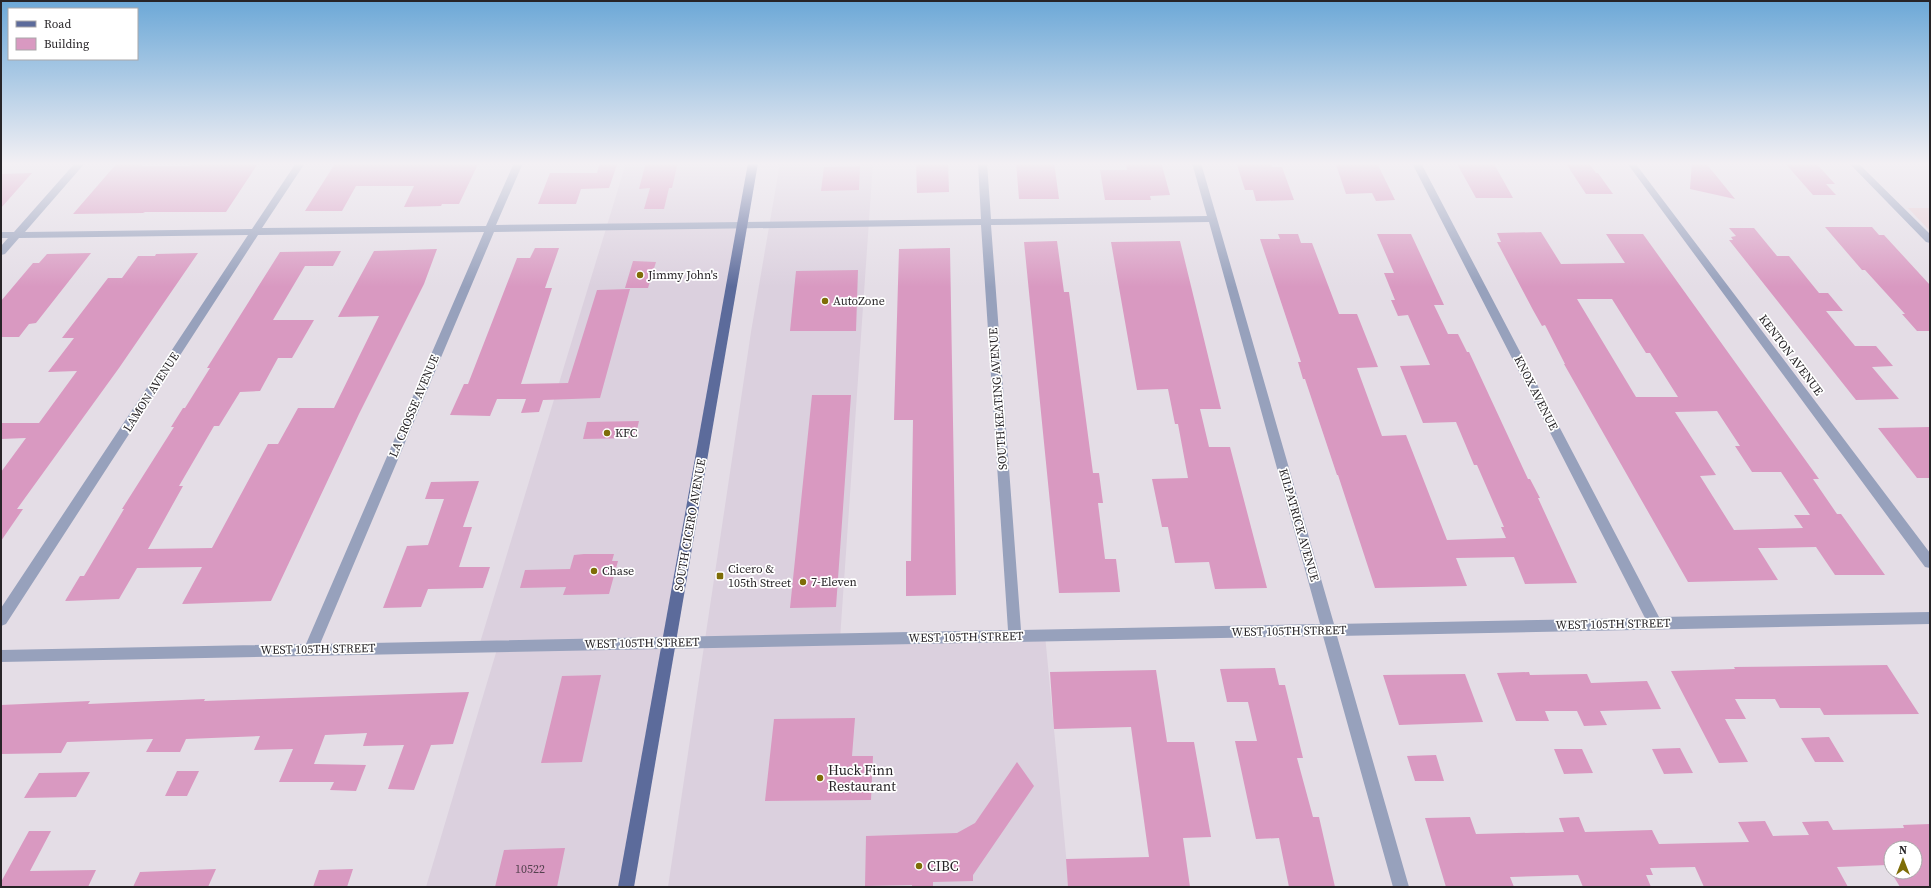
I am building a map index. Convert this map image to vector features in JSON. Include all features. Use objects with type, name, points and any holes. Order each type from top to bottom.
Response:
[{"type":"main road","name":"SOUTH CICERO AVENUE","points":[[626,887],[746,204]]},
{"type":"street","points":[[1,252],[43,204]]},
{"type":"street","name":"LAMON AVENUE","points":[[1,620],[273,204]]},
{"type":"street","name":"LA CROSSE AVENUE","points":[[310,650],[500,204]]},
{"type":"street","name":"SOUTH KEATING AVENUE","points":[[985,204],[1015,636]]},
{"type":"street","name":"KILPATRICK AVENUE","points":[[1209,204],[1401,887]]},
{"type":"street","name":"KNOX AVENUE","points":[[1439,204],[1655,623]]},
{"type":"street","name":"KENTON AVENUE","points":[[1663,204],[1930,563]]},
{"type":"street","points":[[1895,204],[1930,240]]},
{"type":"street","points":[[1,235],[489,230],[1213,219]]},
{"type":"street","name":"WEST 105TH STREET","points":[[1,656],[1930,618]]},
{"type":"shaded area","points":[[613,204],[746,204],[626,887],[426,887],[498,646],[479,646]]},
{"type":"shaded area","points":[[773,204],[870,204],[840,639],[1045,635],[1069,887],[668,887],[751,332]]},
{"type":"shaded area","points":[[1908,208],[1930,208],[1930,231]]},
{"type":"building","points":[[81,204],[231,204],[226,212],[73,214]]},
{"type":"building","points":[[309,204],[346,204],[342,211],[305,211]]},
{"type":"building","points":[[405,204],[442,204],[441,206],[404,207]]},
{"type":"building","points":[[645,204],[665,204],[664,209],[644,209]]},
{"type":"building","points":[[1825,227],[1872,227],[1879,235],[1884,235],[1930,285],[1930,331],[1917,331],[1902,314],[1905,314],[1865,270],[1862,270]]},
{"type":"building","points":[[1729,228],[1754,228],[1777,256],[1789,256],[1819,293],[1828,293],[1843,311],[1826,311],[1855,346],[1876,346],[1893,366],[1872,367],[1899,399],[1856,400],[1729,240],[1733,240],[1731,237],[1736,236]]},
{"type":"building","points":[[1541,232],[1561,264],[1625,263],[1606,234],[1643,234],[1819,479],[1813,479],[1837,514],[1841,514],[1885,575],[1835,575],[1816,547],[1758,548],[1778,580],[1688,582],[1564,364],[1545,325],[1542,326],[1533,310],[1497,242],[1501,242],[1497,233]],"holes":[[[1577,299],[1612,299],[1646,353],[1650,353],[1678,397],[1636,397]],[[1717,411],[1740,446],[1735,446],[1752,472],[1781,472],[1810,515],[1794,515],[1803,528],[1734,530],[1700,476],[1716,475],[1675,412]]]},
{"type":"building","points":[[1278,234],[1298,234],[1301,243],[1312,243],[1339,314],[1357,314],[1378,367],[1357,368],[1382,436],[1406,435],[1447,540],[1506,538],[1501,527],[1504,527],[1477,465],[1474,465],[1456,422],[1423,423],[1400,366],[1430,365],[1408,315],[1398,316],[1391,300],[1395,300],[1384,273],[1394,273],[1377,234],[1411,234],[1444,305],[1434,305],[1448,334],[1458,334],[1467,352],[1469,352],[1528,479],[1530,479],[1540,498],[1538,498],[1577,583],[1525,584],[1514,557],[1456,558],[1467,586],[1375,588],[1305,379],[1303,379],[1298,362],[1301,362],[1260,239],[1280,239]]},
{"type":"building","points":[[1057,241],[1064,292],[1069,292],[1093,473],[1099,473],[1103,503],[1098,503],[1105,559],[1116,559],[1120,592],[1059,593],[1024,242]]},
{"type":"building","points":[[1180,241],[1221,409],[1200,409],[1209,447],[1230,447],[1267,588],[1215,589],[1209,562],[1175,563],[1168,527],[1162,527],[1152,479],[1188,478],[1178,424],[1175,424],[1168,389],[1137,390],[1111,242]]},
{"type":"building","points":[[535,248],[559,248],[545,288],[552,288],[521,384],[568,383],[597,290],[630,289],[600,398],[543,400],[539,412],[521,413],[526,399],[497,399],[490,416],[450,415],[464,384],[468,384],[517,258],[530,258]]},
{"type":"building","points":[[950,248],[956,595],[906,596],[906,561],[911,561],[913,420],[894,420],[899,249]]},
{"type":"building","points":[[437,249],[424,284],[359,414],[271,601],[182,604],[202,567],[137,568],[119,599],[65,601],[80,576],[84,576],[124,509],[122,509],[174,427],[171,427],[183,408],[185,408],[210,368],[207,368],[280,252],[341,251],[333,266],[305,266],[273,320],[314,320],[292,358],[278,358],[260,391],[240,392],[219,426],[214,426],[179,486],[183,486],[148,549],[212,548],[268,444],[278,444],[298,408],[334,408],[379,316],[338,317],[374,251]]},
{"type":"building","points":[[91,253],[36,323],[29,324],[19,337],[1,337],[1,301],[33,263],[39,263],[47,254]]},
{"type":"building","points":[[198,253],[119,368],[17,509],[23,509],[1,541],[1,472],[26,438],[1,439],[1,423],[39,423],[77,371],[48,372],[74,338],[62,338],[108,278],[122,278],[138,256]]},
{"type":"building","name":"Jimmy John's","points":[[633,261],[656,262],[648,288],[625,288]]},
{"type":"building","name":"AutoZone","points":[[858,270],[856,331],[790,331],[796,271]]},
{"type":"building","points":[[812,395],[851,395],[836,607],[790,608]]},
{"type":"building","name":"KFC","points":[[639,421],[635,438],[583,439],[587,422]]},
{"type":"building","points":[[1930,427],[1930,478],[1917,478],[1878,428]]},
{"type":"building","points":[[479,481],[463,527],[472,527],[459,567],[490,567],[483,588],[428,589],[421,607],[383,608],[407,546],[428,545],[444,499],[425,499],[431,482]]},
{"type":"building","name":"Chase","points":[[614,554],[612,561],[618,561],[609,594],[563,595],[566,587],[520,588],[525,570],[570,569],[574,555]]},
{"type":"building","points":[[1887,665],[1919,714],[1824,715],[1820,708],[1780,708],[1775,699],[1735,699],[1746,719],[1725,719],[1748,762],[1719,763],[1671,671],[1735,669],[1734,667]]},
{"type":"building","points":[[1275,668],[1279,685],[1285,685],[1303,758],[1297,758],[1313,817],[1319,817],[1335,887],[1289,887],[1279,838],[1256,839],[1235,741],[1257,741],[1248,702],[1227,702],[1220,669]]},
{"type":"building","points":[[1156,670],[1167,742],[1194,742],[1211,837],[1183,838],[1190,887],[1068,887],[1066,859],[1149,857],[1131,727],[1054,729],[1050,672]]},
{"type":"building","points":[[1529,672],[1530,675],[1587,674],[1591,683],[1647,681],[1661,709],[1600,711],[1607,725],[1584,726],[1577,711],[1545,711],[1549,721],[1516,721],[1497,673]]},
{"type":"building","points":[[1465,674],[1483,722],[1399,725],[1383,675]]},
{"type":"building","points":[[601,675],[582,762],[541,763],[562,676]]},
{"type":"building","points":[[469,692],[453,744],[431,745],[414,790],[388,789],[404,745],[363,746],[367,733],[325,735],[314,764],[366,765],[356,791],[330,790],[334,782],[279,782],[293,749],[254,750],[260,736],[186,739],[180,752],[146,752],[153,739],[67,742],[61,753],[1,754],[1,705],[90,701],[88,704],[205,699],[204,701]]},
{"type":"building","name":"Huck Finn Restaurant","points":[[855,718],[852,756],[873,756],[871,800],[765,801],[774,719]]},
{"type":"building","points":[[1829,737],[1844,762],[1815,762],[1801,738]]},
{"type":"building","points":[[1680,748],[1693,773],[1664,774],[1652,749]]},
{"type":"building","points":[[1554,749],[1582,749],[1593,773],[1564,774]]},
{"type":"building","points":[[1436,755],[1444,781],[1415,781],[1407,756]]},
{"type":"building","name":"CIBC","points":[[1017,762],[1034,786],[973,875],[973,881],[933,882],[933,887],[912,887],[912,885],[865,886],[866,836],[957,833],[975,823]]},
{"type":"building","points":[[177,771],[199,771],[187,796],[165,796]]},
{"type":"building","points":[[90,772],[76,797],[24,798],[39,773]]},
{"type":"building","points":[[1470,817],[1476,834],[1564,832],[1559,818],[1579,817],[1585,832],[1652,830],[1659,844],[1749,842],[1738,822],[1765,821],[1773,836],[1809,835],[1802,822],[1828,821],[1833,830],[1904,828],[1903,825],[1930,824],[1930,887],[1900,887],[1896,880],[1923,880],[1923,840],[1883,840],[1883,865],[1837,867],[1848,887],[1704,887],[1695,867],[1650,868],[1653,875],[1646,875],[1651,887],[1583,887],[1578,875],[1510,877],[1514,887],[1446,887],[1425,818]]},
{"type":"building","points":[[29,831],[51,831],[30,871],[96,870],[88,887],[1,887],[1,882]]},
{"type":"building","points":[[565,848],[557,887],[495,887],[504,850]]},
{"type":"building","points":[[216,869],[208,887],[133,887],[140,872]]},
{"type":"building","points":[[353,869],[347,887],[313,887],[319,870]]},
{"type":"place","name":"Jimmy John's","points":[[640,275]]},
{"type":"place","name":"AutoZone","points":[[825,301]]},
{"type":"place","name":"KFC","points":[[607,433]]},
{"type":"place","name":"Chase","points":[[594,571]]},
{"type":"place","name":"Cicero & 105th Street","points":[[720,576]]},
{"type":"place","name":"7-Eleven","points":[[803,582]]},
{"type":"place","name":"Huck Finn Restaurant","points":[[820,778]]},
{"type":"place","name":"CIBC","points":[[919,866]]}]
